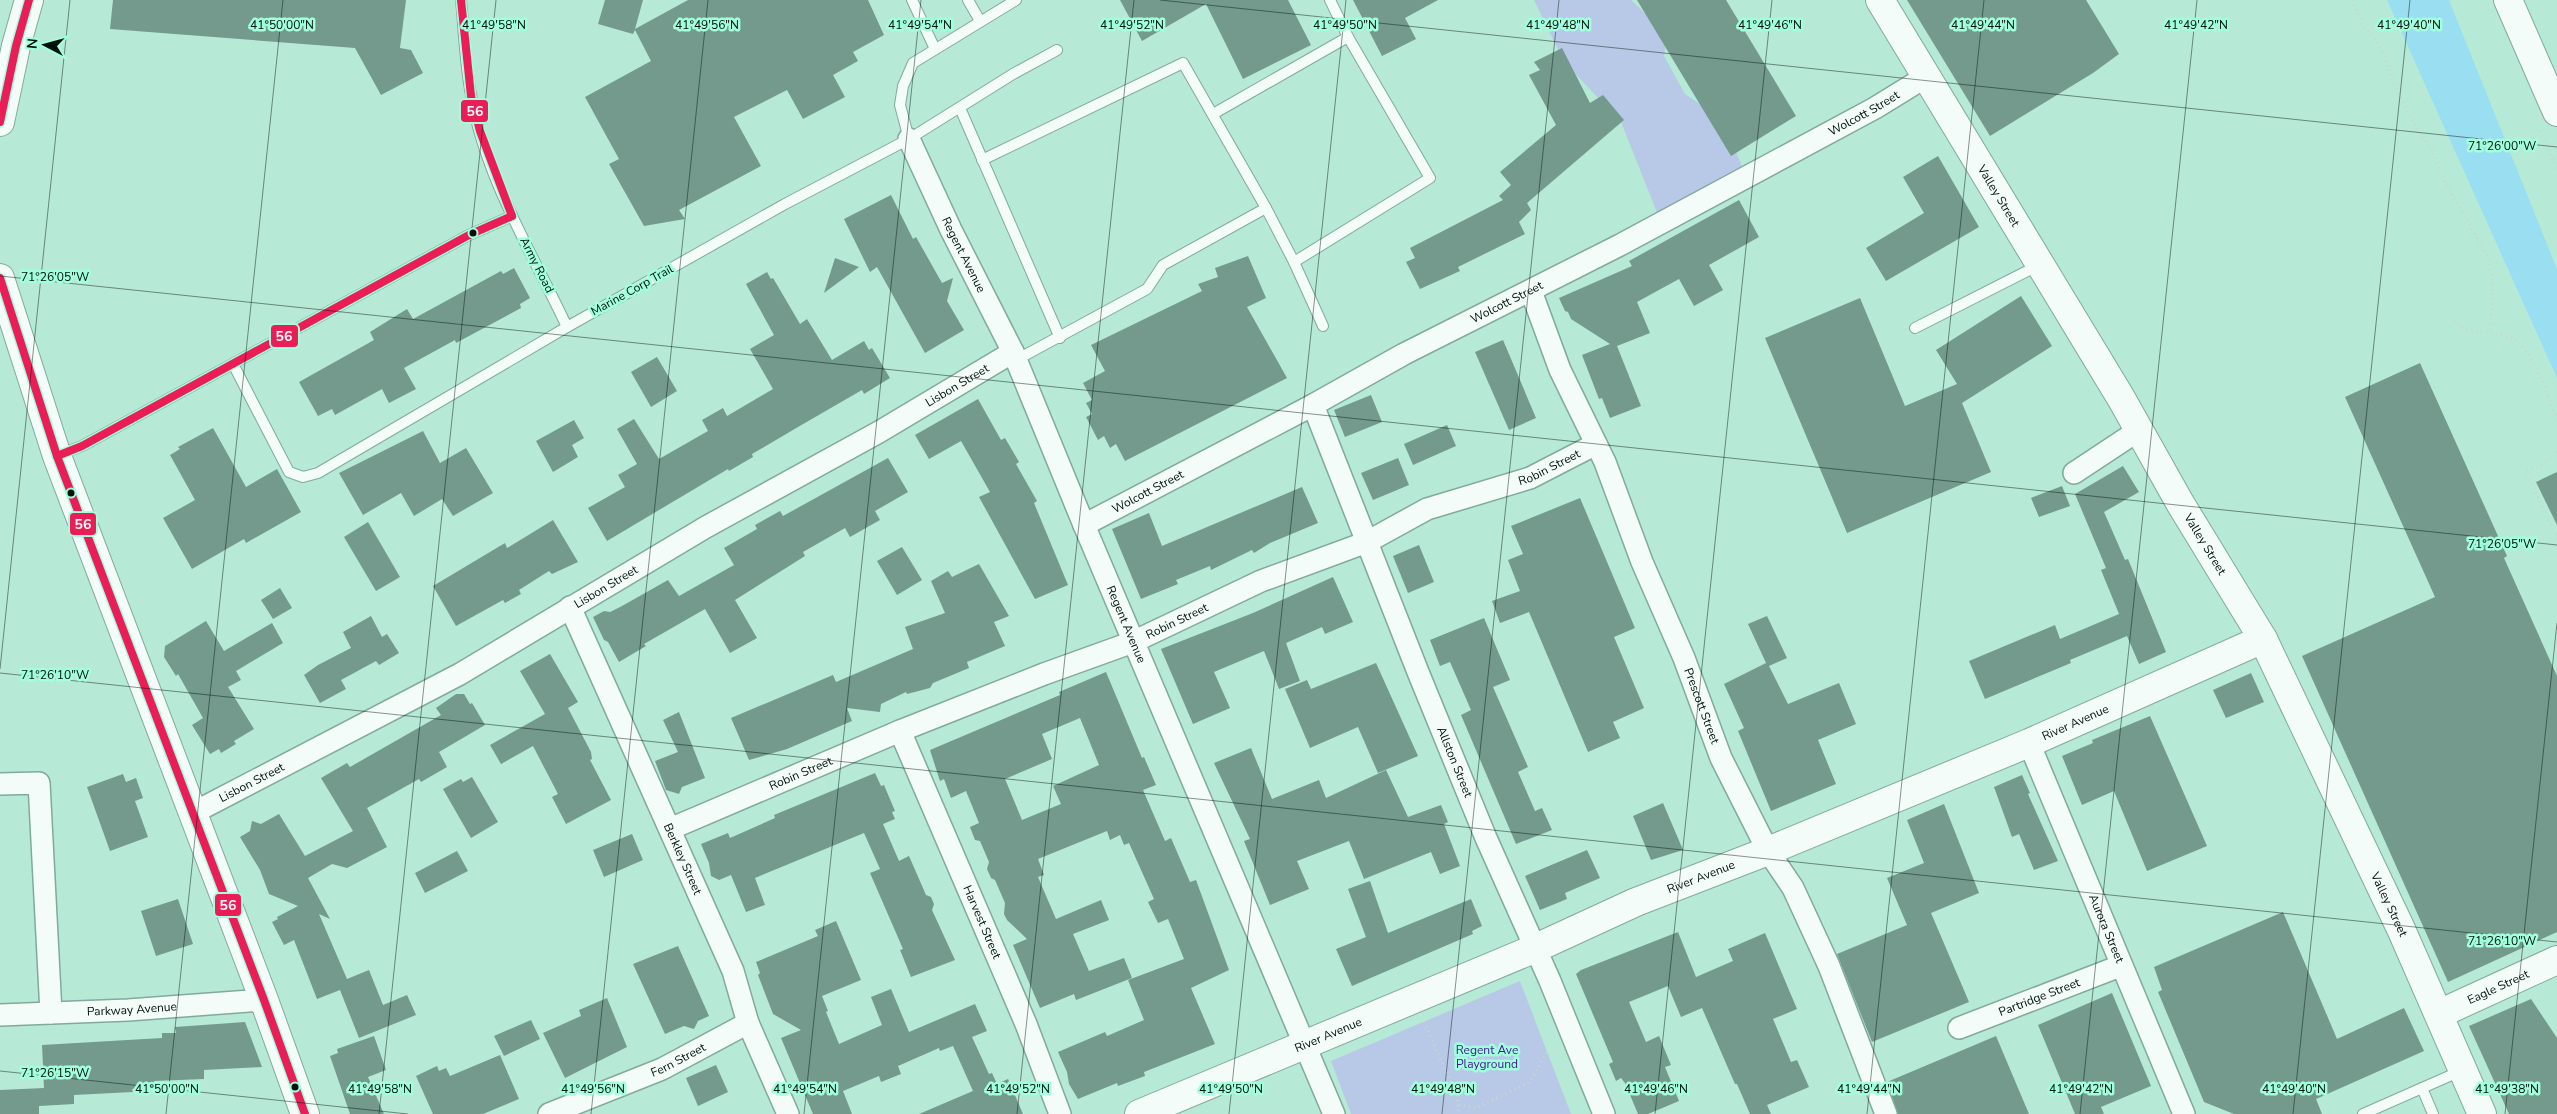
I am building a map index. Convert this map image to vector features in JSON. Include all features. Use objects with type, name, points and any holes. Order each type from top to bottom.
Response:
[{"type":"main road","points":[[0,122],[16,46],[29,0]]},
{"type":"main road","name":"Valley Street","points":[[1880,0],[2263,639],[2439,1014],[2464,1070],[2476,1112]]},
{"type":"main road","points":[[2508,0],[2557,112]]},
{"type":"main road","points":[[0,278],[57,456],[264,1000],[305,1114]]},
{"type":"main road","name":"River Avenue","points":[[1139,1114],[1536,948],[1636,902],[1768,851],[2029,743],[2263,639]]},
{"type":"main road","name":"Eagle Street","points":[[2439,1014],[2557,960]]},
{"type":"street","name":"Wolcott Street","points":[[1084,525],[1313,405],[1404,354],[1531,291],[1875,108],[1927,76]]},
{"type":"street","name":"Regent Avenue","points":[[909,139],[951,230],[1015,356],[1133,642],[1334,1114]]},
{"type":"street","name":"Prescott Street","points":[[1531,291],[1560,370],[1596,444],[1642,562],[1684,658],[1721,758],[1768,851],[1793,888],[1829,966],[1886,1114]]},
{"type":"street","name":"Lisbon Street","points":[[193,813],[460,674],[706,527],[1015,356]]},
{"type":"street","name":"Allston Street","points":[[1313,405],[1486,838],[1536,948],[1604,1114]]},
{"type":"street","points":[[2074,473],[2139,430]]},
{"type":"street","name":"Robin Street","points":[[670,829],[900,731],[1044,674],[1133,642],[1261,581],[1367,542],[1428,509],[1530,478],[1596,444]]},
{"type":"street","name":"Berkley Street","points":[[570,607],[734,971],[748,1023],[788,1114]]},
{"type":"street","name":"Harvest Street","points":[[900,731],[1026,1024],[1060,1114]]},
{"type":"street","name":"Aurora Street","points":[[2029,743],[2120,966],[2184,1114]]},
{"type":"street","points":[[0,784],[39,782],[52,1013]]},
{"type":"street","name":"Partridge Street","points":[[1960,1028],[2120,966]]},
{"type":"street","name":"Parkway Avenue","points":[[0,1015],[128,1010],[264,1000]]},
{"type":"street","name":"Fern Street","points":[[549,1114],[662,1068],[748,1023]]},
{"type":"lane","name":"Army Road","points":[[461,0],[471,96],[485,147],[512,216],[567,327]]},
{"type":"lane","points":[[912,0],[935,49]]},
{"type":"lane","points":[[968,0],[980,21]]},
{"type":"lane","points":[[909,139],[900,105],[903,86],[913,63],[1016,0]]},
{"type":"lane","points":[[1294,262],[1430,178],[1348,37],[1330,0]]},
{"type":"lane","points":[[1213,114],[1348,37]]},
{"type":"lane","name":"Marine Corp Trail","points":[[233,364],[290,472],[303,477],[318,473],[567,327],[785,204],[909,139],[1057,50]]},
{"type":"lane","points":[[982,160],[1183,63],[1266,208],[1294,262],[1323,326]]},
{"type":"lane","points":[[960,108],[1060,338]]},
{"type":"lane","points":[[1015,356],[1060,338],[1147,289],[1163,265],[1266,208]]},
{"type":"lane","points":[[57,456],[82,446],[469,235],[512,216]]},
{"type":"lane","points":[[1915,328],[2040,265]]},
{"type":"lane","points":[[2363,1114],[2464,1070]]},
{"type":"lane","points":[[2422,1088],[2433,1114]]},
{"type":"path","points":[[2352,0],[2364,27],[2376,40],[2385,57],[2395,87],[2418,131],[2432,149],[2442,175],[2487,255],[2494,281],[2490,332]]},
{"type":"path","points":[[2455,320],[2459,327],[2471,331],[2490,332],[2514,338],[2522,346],[2544,386],[2557,421]]},
{"type":"path","points":[[2557,452],[2549,460],[2526,472],[2557,539]]},
{"type":"path","points":[[1414,999],[1459,1105],[1460,1114]]},
{"type":"path","points":[[1459,1105],[1476,1108],[1530,1082],[1547,1052]]},
{"type":"path","points":[[1476,1108],[1476,1114]]},
{"type":"green space","points":[[1534,0],[1631,0],[1667,34],[1664,56],[1685,94],[1722,119],[1744,171],[1658,215],[1621,122],[1564,62]]},
{"type":"green space","name":"Regent Ave Playground","points":[[1520,981],[1571,1114],[1351,1114],[1331,1061]]},
{"type":"shaded area","points":[[2387,0],[2449,0],[2557,269],[2557,378]]},
{"type":"building","points":[[113,0],[406,0],[400,48],[411,50],[423,73],[381,95],[355,48],[110,29]]},
{"type":"building","points":[[605,0],[643,0],[635,29],[688,0],[868,0],[884,35],[853,52],[858,61],[833,75],[845,97],[803,119],[787,90],[734,117],[761,166],[679,210],[685,219],[644,226],[609,164],[619,159],[585,97],[651,61],[635,30],[633,34],[598,24]]},
{"type":"building","points":[[1120,0],[1288,0],[1311,45],[1243,79],[1206,4],[1142,41]]},
{"type":"building","points":[[1353,0],[1438,0],[1405,18],[1416,39],[1382,56]]},
{"type":"building","points":[[1637,0],[1726,0],[1796,116],[1731,156]]},
{"type":"building","points":[[1907,0],[2086,0],[2119,54],[2093,73],[1990,136]]},
{"type":"building","points":[[1562,48],[1590,103],[1603,95],[1624,120],[1527,203],[1531,210],[1519,222],[1525,234],[1458,267],[1460,271],[1420,289],[1406,262],[1415,258],[1410,248],[1503,200],[1499,196],[1511,185],[1500,172],[1556,125],[1529,75],[1540,70],[1534,62]]},
{"type":"building","points":[[1938,156],[1979,227],[1886,281],[1866,248],[1924,213],[1903,177]]},
{"type":"building","points":[[891,195],[913,239],[916,237],[942,283],[953,278],[947,301],[964,330],[925,353],[877,267],[870,272],[844,219]]},
{"type":"building","points":[[1739,200],[1759,237],[1709,265],[1723,290],[1694,306],[1679,279],[1637,302],[1650,333],[1617,346],[1641,406],[1610,418],[1602,398],[1599,399],[1582,355],[1610,344],[1571,319],[1559,298],[1632,266],[1629,261]]},
{"type":"building","points":[[1248,256],[1266,298],[1247,307],[1287,378],[1125,461],[1116,444],[1110,448],[1104,436],[1098,440],[1086,417],[1092,414],[1086,403],[1092,400],[1083,383],[1105,371],[1091,345],[1202,291],[1198,284],[1218,277],[1215,268]]},
{"type":"building","points":[[835,258],[859,267],[824,293]]},
{"type":"building","points":[[514,268],[530,298],[520,304],[521,308],[456,343],[455,340],[404,368],[416,389],[389,403],[382,389],[335,415],[332,409],[318,416],[299,382],[374,340],[370,332],[407,309],[413,319],[501,271],[503,274]]},
{"type":"building","points":[[767,272],[771,279],[773,278],[800,324],[807,319],[832,360],[864,341],[869,350],[872,348],[890,378],[864,394],[862,390],[752,454],[753,457],[729,471],[728,469],[607,541],[588,508],[625,487],[618,475],[637,464],[617,429],[634,419],[659,459],[708,431],[702,420],[723,408],[727,416],[773,389],[750,349],[774,335],[746,284]]},
{"type":"building","points":[[2021,296],[2052,346],[1962,403],[1991,472],[1847,533],[1765,338],[1860,298],[1905,406],[1957,384],[1936,350]]},
{"type":"building","points":[[1503,340],[1536,418],[1509,430],[1475,352]]},
{"type":"building","points":[[657,357],[677,391],[651,407],[631,372]]},
{"type":"building","points":[[2420,363],[2507,556],[2504,558],[2557,676],[2557,932],[2448,982],[2302,656],[2435,597],[2345,397]]},
{"type":"building","points":[[1371,395],[1382,422],[1345,437],[1334,410]]},
{"type":"building","points":[[978,399],[1001,440],[1005,438],[1019,462],[1016,464],[1037,501],[1034,503],[1068,585],[1035,599],[979,497],[990,492],[961,441],[929,459],[915,435]]},
{"type":"building","points":[[574,420],[584,438],[572,445],[578,457],[553,472],[536,441]]},
{"type":"building","points":[[1447,425],[1456,446],[1413,465],[1404,444]]},
{"type":"building","points":[[213,428],[246,487],[277,469],[301,512],[246,543],[244,539],[192,569],[163,518],[195,500],[170,455],[180,449],[178,447]]},
{"type":"building","points":[[423,431],[440,463],[466,448],[493,493],[453,516],[442,499],[414,516],[401,493],[363,515],[339,473]]},
{"type":"building","points":[[888,458],[908,492],[875,511],[880,520],[850,537],[845,528],[803,552],[805,556],[735,600],[757,638],[730,653],[705,609],[644,644],[646,646],[619,662],[608,642],[604,640],[593,617],[604,611],[610,612],[668,580],[679,596],[734,565],[724,548],[757,529],[755,525],[780,511],[783,516]]},
{"type":"building","points":[[1398,458],[1409,485],[1373,500],[1361,473]]},
{"type":"building","points":[[2123,466],[2139,492],[2104,512],[2125,560],[2128,559],[2166,652],[2139,664],[2127,636],[2070,660],[2071,663],[1985,699],[1969,661],[2055,625],[2060,639],[2119,614],[2101,570],[2106,568],[2075,494]]},
{"type":"building","points":[[2557,472],[2557,525],[2536,482]]},
{"type":"building","points":[[2062,486],[2070,506],[2039,517],[2031,498]]},
{"type":"building","points":[[1302,487],[1318,523],[1270,543],[1254,553],[1252,550],[1211,570],[1210,566],[1176,580],[1178,584],[1141,599],[1112,529],[1149,513],[1162,546]]},
{"type":"building","points":[[1580,498],[1635,628],[1614,637],[1644,708],[1613,722],[1620,738],[1588,752],[1529,612],[1500,623],[1492,601],[1520,591],[1508,560],[1523,554],[1511,526]]},
{"type":"building","points":[[553,520],[578,562],[552,574],[549,571],[519,590],[521,594],[505,603],[503,600],[456,626],[433,586],[505,543],[507,548]]},
{"type":"building","points":[[368,522],[400,577],[376,591],[344,537]]},
{"type":"building","points":[[1419,545],[1434,582],[1408,593],[1393,556]]},
{"type":"building","points":[[902,547],[922,580],[897,595],[877,561]]},
{"type":"building","points":[[979,564],[1009,616],[994,622],[1005,646],[967,662],[969,668],[933,683],[930,688],[907,694],[906,692],[881,704],[880,712],[847,708],[852,721],[787,749],[749,760],[731,718],[833,675],[836,682],[913,649],[905,627],[945,613],[931,581],[948,571],[952,577]]},
{"type":"building","points":[[1333,577],[1353,622],[1325,634],[1322,627],[1286,643],[1300,681],[1279,689],[1264,651],[1214,672],[1230,708],[1193,724],[1161,649],[1253,613]]},
{"type":"building","points":[[280,588],[292,608],[273,619],[261,600]]},
{"type":"building","points":[[371,616],[382,637],[387,634],[399,653],[379,665],[376,661],[341,680],[346,689],[320,703],[304,675],[318,665],[351,648],[343,632]]},
{"type":"building","points":[[1767,616],[1787,658],[1769,666],[1788,704],[1839,683],[1856,724],[1818,740],[1836,784],[1771,811],[1738,731],[1744,728],[1724,684],[1766,663],[1748,624]]},
{"type":"building","points":[[1484,618],[1510,680],[1493,687],[1528,767],[1518,772],[1535,811],[1542,808],[1552,830],[1516,844],[1461,715],[1471,710],[1450,662],[1440,666],[1430,640]]},
{"type":"building","points":[[206,621],[224,651],[272,623],[283,643],[236,671],[241,680],[228,687],[254,729],[234,741],[236,744],[221,753],[219,749],[210,754],[192,725],[203,718],[178,674],[176,676],[164,657],[165,646]]},
{"type":"building","points":[[550,654],[578,702],[568,708],[591,752],[592,759],[590,760],[611,800],[566,824],[552,797],[558,794],[533,746],[501,764],[490,745],[545,714],[520,671]]},
{"type":"building","points":[[1376,663],[1418,756],[1378,773],[1358,727],[1310,748],[1285,689],[1307,680],[1311,689]]},
{"type":"building","points":[[1106,672],[1142,758],[1144,757],[1156,785],[1143,790],[1165,841],[1171,838],[1190,882],[1196,880],[1229,970],[1191,988],[1215,1044],[1144,1072],[1145,1076],[1118,1086],[1117,1083],[1078,1099],[1069,1084],[1067,1072],[1058,1052],[1105,1032],[1107,1036],[1144,1020],[1128,980],[1184,959],[1168,919],[1158,923],[1148,902],[1154,899],[1129,843],[1124,845],[1120,835],[1110,840],[1107,831],[1038,859],[1044,875],[1038,877],[1056,919],[1101,900],[1109,920],[1073,934],[1089,971],[1124,958],[1132,978],[1076,1000],[1074,994],[1040,1008],[1013,945],[1027,939],[1007,920],[1004,914],[1005,903],[995,880],[991,878],[987,869],[989,862],[980,841],[975,840],[970,827],[979,823],[966,791],[951,798],[944,779],[940,781],[930,750],[1060,695],[1059,692]],"holes":[[[1080,718],[1099,765],[1053,786],[1061,804],[1022,820],[1005,779],[1052,759],[1042,734]]]},
{"type":"building","points":[[2251,673],[2264,702],[2226,718],[2213,690]]},
{"type":"building","points":[[456,694],[464,694],[470,704],[472,703],[485,725],[439,752],[447,767],[421,782],[419,779],[367,808],[387,847],[347,868],[332,864],[308,878],[330,919],[319,914],[347,979],[369,970],[383,1005],[407,995],[416,1015],[359,1038],[340,990],[317,999],[294,940],[284,945],[272,922],[278,919],[277,917],[298,906],[269,894],[260,870],[240,837],[250,831],[252,821],[261,824],[279,814],[305,856],[353,831],[321,778],[347,763],[350,767],[441,715],[436,708]]},
{"type":"building","points":[[679,712],[705,778],[682,787],[679,794],[666,790],[655,761],[678,752],[663,720]]},
{"type":"building","points":[[2150,716],[2207,846],[2147,871],[2114,791],[2082,805],[2062,756],[2093,743],[2092,740]]},
{"type":"building","points":[[1251,748],[1272,799],[1319,780],[1326,798],[1386,770],[1408,817],[1441,805],[1448,822],[1444,824],[1460,866],[1440,874],[1431,852],[1364,879],[1349,841],[1297,861],[1309,889],[1270,905],[1244,841],[1250,839],[1214,763]]},
{"type":"building","points":[[875,773],[881,786],[884,785],[895,811],[892,812],[895,819],[883,824],[899,861],[909,856],[926,895],[931,897],[934,904],[932,910],[955,960],[911,977],[900,950],[903,949],[870,873],[880,869],[864,833],[755,878],[765,905],[746,912],[731,875],[719,880],[711,876],[709,863],[701,844],[728,833],[730,838],[775,818],[774,815]]},
{"type":"building","points":[[123,774],[126,782],[136,778],[143,798],[135,801],[148,837],[110,851],[87,787]]},
{"type":"building","points":[[2022,775],[2030,793],[2028,794],[2058,861],[2034,870],[2019,834],[2012,837],[1994,787]]},
{"type":"building","points":[[472,777],[498,822],[471,838],[443,789],[461,779],[463,782]]},
{"type":"building","points":[[1663,803],[1683,850],[1651,860],[1633,816]]},
{"type":"building","points":[[1944,804],[1979,893],[1931,913],[1969,1002],[1872,1042],[1837,954],[1907,925],[1887,878],[1924,863],[1907,820]]},
{"type":"building","points":[[632,834],[643,860],[604,877],[593,850]]},
{"type":"building","points":[[1587,850],[1600,878],[1565,893],[1567,899],[1540,910],[1525,876]]},
{"type":"building","points":[[457,851],[468,871],[425,893],[415,873]]},
{"type":"building","points":[[1370,881],[1388,933],[1471,899],[1482,926],[1472,931],[1473,934],[1352,986],[1336,949],[1366,937],[1348,889]]},
{"type":"building","points":[[178,899],[193,944],[156,956],[141,911]]},
{"type":"building","points":[[2283,912],[2337,1039],[2404,1008],[2424,1051],[2316,1099],[2322,1114],[2234,1114],[2204,1102],[2158,992],[2162,990],[2154,967]]},
{"type":"building","points":[[836,921],[861,980],[822,996],[828,1011],[826,1012],[839,1044],[882,1025],[871,997],[891,989],[909,1032],[975,1004],[987,1031],[972,1037],[989,1074],[992,1073],[997,1084],[1008,1079],[1023,1114],[919,1114],[973,1091],[953,1046],[940,1051],[939,1048],[898,1066],[901,1074],[881,1082],[879,1076],[843,1091],[852,1114],[813,1114],[781,1038],[801,1030],[773,1014],[758,975],[760,973],[756,962],[818,936],[815,930]]},
{"type":"building","points":[[1678,932],[1696,977],[1733,961],[1728,949],[1765,933],[1797,1009],[1773,1019],[1791,1062],[1797,1060],[1809,1087],[1767,1105],[1771,1114],[1750,1114],[1702,1008],[1681,1017],[1668,986],[1629,1002],[1646,1042],[1659,1036],[1671,1065],[1665,1067],[1679,1101],[1648,1114],[1638,1114],[1625,1083],[1621,1078],[1616,1081],[1609,1064],[1613,1062],[1576,974],[1581,970]]},
{"type":"building","points":[[678,946],[709,1016],[698,1021],[694,1029],[684,1026],[665,1034],[633,964]]},
{"type":"building","points":[[2112,993],[2151,1086],[2101,1107],[2104,1114],[2075,1114],[2038,1025]]},
{"type":"building","points":[[607,998],[627,1047],[565,1078],[543,1033],[581,1016],[579,1010]]},
{"type":"building","points":[[2531,999],[2557,1038],[2557,1114],[2509,1114],[2469,1026]]},
{"type":"building","points":[[531,1020],[540,1039],[504,1056],[494,1036]]},
{"type":"building","points":[[245,1022],[262,1067],[204,1070],[204,1079],[154,1081],[155,1088],[132,1089],[133,1092],[74,1095],[74,1104],[39,1106],[39,1114],[0,1114],[0,1090],[44,1088],[42,1045],[162,1038],[162,1033],[176,1033],[175,1027]]},
{"type":"building","points":[[374,1036],[386,1070],[368,1077],[384,1114],[350,1114],[330,1056],[338,1053],[337,1049]]},
{"type":"building","points":[[1996,1036],[2029,1114],[1898,1114],[1887,1082]]},
{"type":"building","points":[[500,1055],[519,1099],[483,1114],[433,1114],[416,1076],[437,1066],[439,1071],[446,1068],[450,1076]]},
{"type":"building","points":[[716,1065],[728,1092],[698,1106],[686,1078]]},
{"type":"transit line","name":"56","points":[[0,122],[16,46],[29,0]]},
{"type":"transit line","name":"56","points":[[461,0],[471,96],[480,131],[512,216]]},
{"type":"transit line","name":"56","points":[[57,456],[82,446],[469,235],[512,216]]},
{"type":"transit line","name":"56","points":[[0,278],[57,456],[264,1000],[305,1114]]}]
